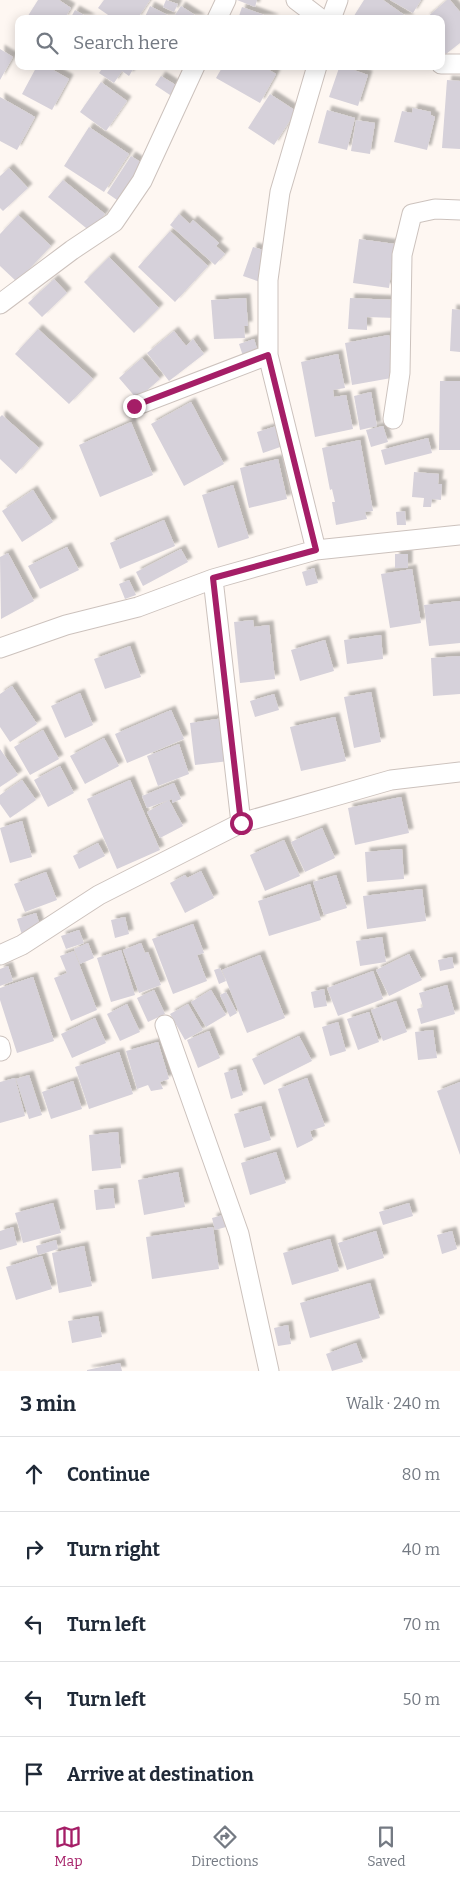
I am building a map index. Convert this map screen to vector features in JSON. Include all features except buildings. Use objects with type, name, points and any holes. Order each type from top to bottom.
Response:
[{"type":"street","points":[[219,15],[226,0]]},
{"type":"street","points":[[296,0],[316,15]]},
{"type":"street","points":[[332,15],[338,0]]},
{"type":"street","points":[[445,64],[460,64]]},
{"type":"street","points":[[0,304],[72,250],[114,222],[142,181],[193,70]]},
{"type":"street","points":[[315,70],[280,192],[268,280],[268,355],[316,550]]},
{"type":"street","points":[[393,419],[400,373],[402,255],[412,214],[435,209],[460,210]]},
{"type":"street","points":[[134,406],[268,355]]},
{"type":"street","points":[[0,648],[66,625],[138,607],[213,578],[316,550],[460,535]]},
{"type":"street","points":[[213,578],[241,823]]},
{"type":"street","points":[[0,955],[22,945],[99,895],[241,823],[391,780],[460,772]]},
{"type":"street","points":[[165,1025],[240,1234],[269,1371]]},
{"type":"route","points":[[134,406],[268,355],[316,550],[213,578],[241,823]]}]
